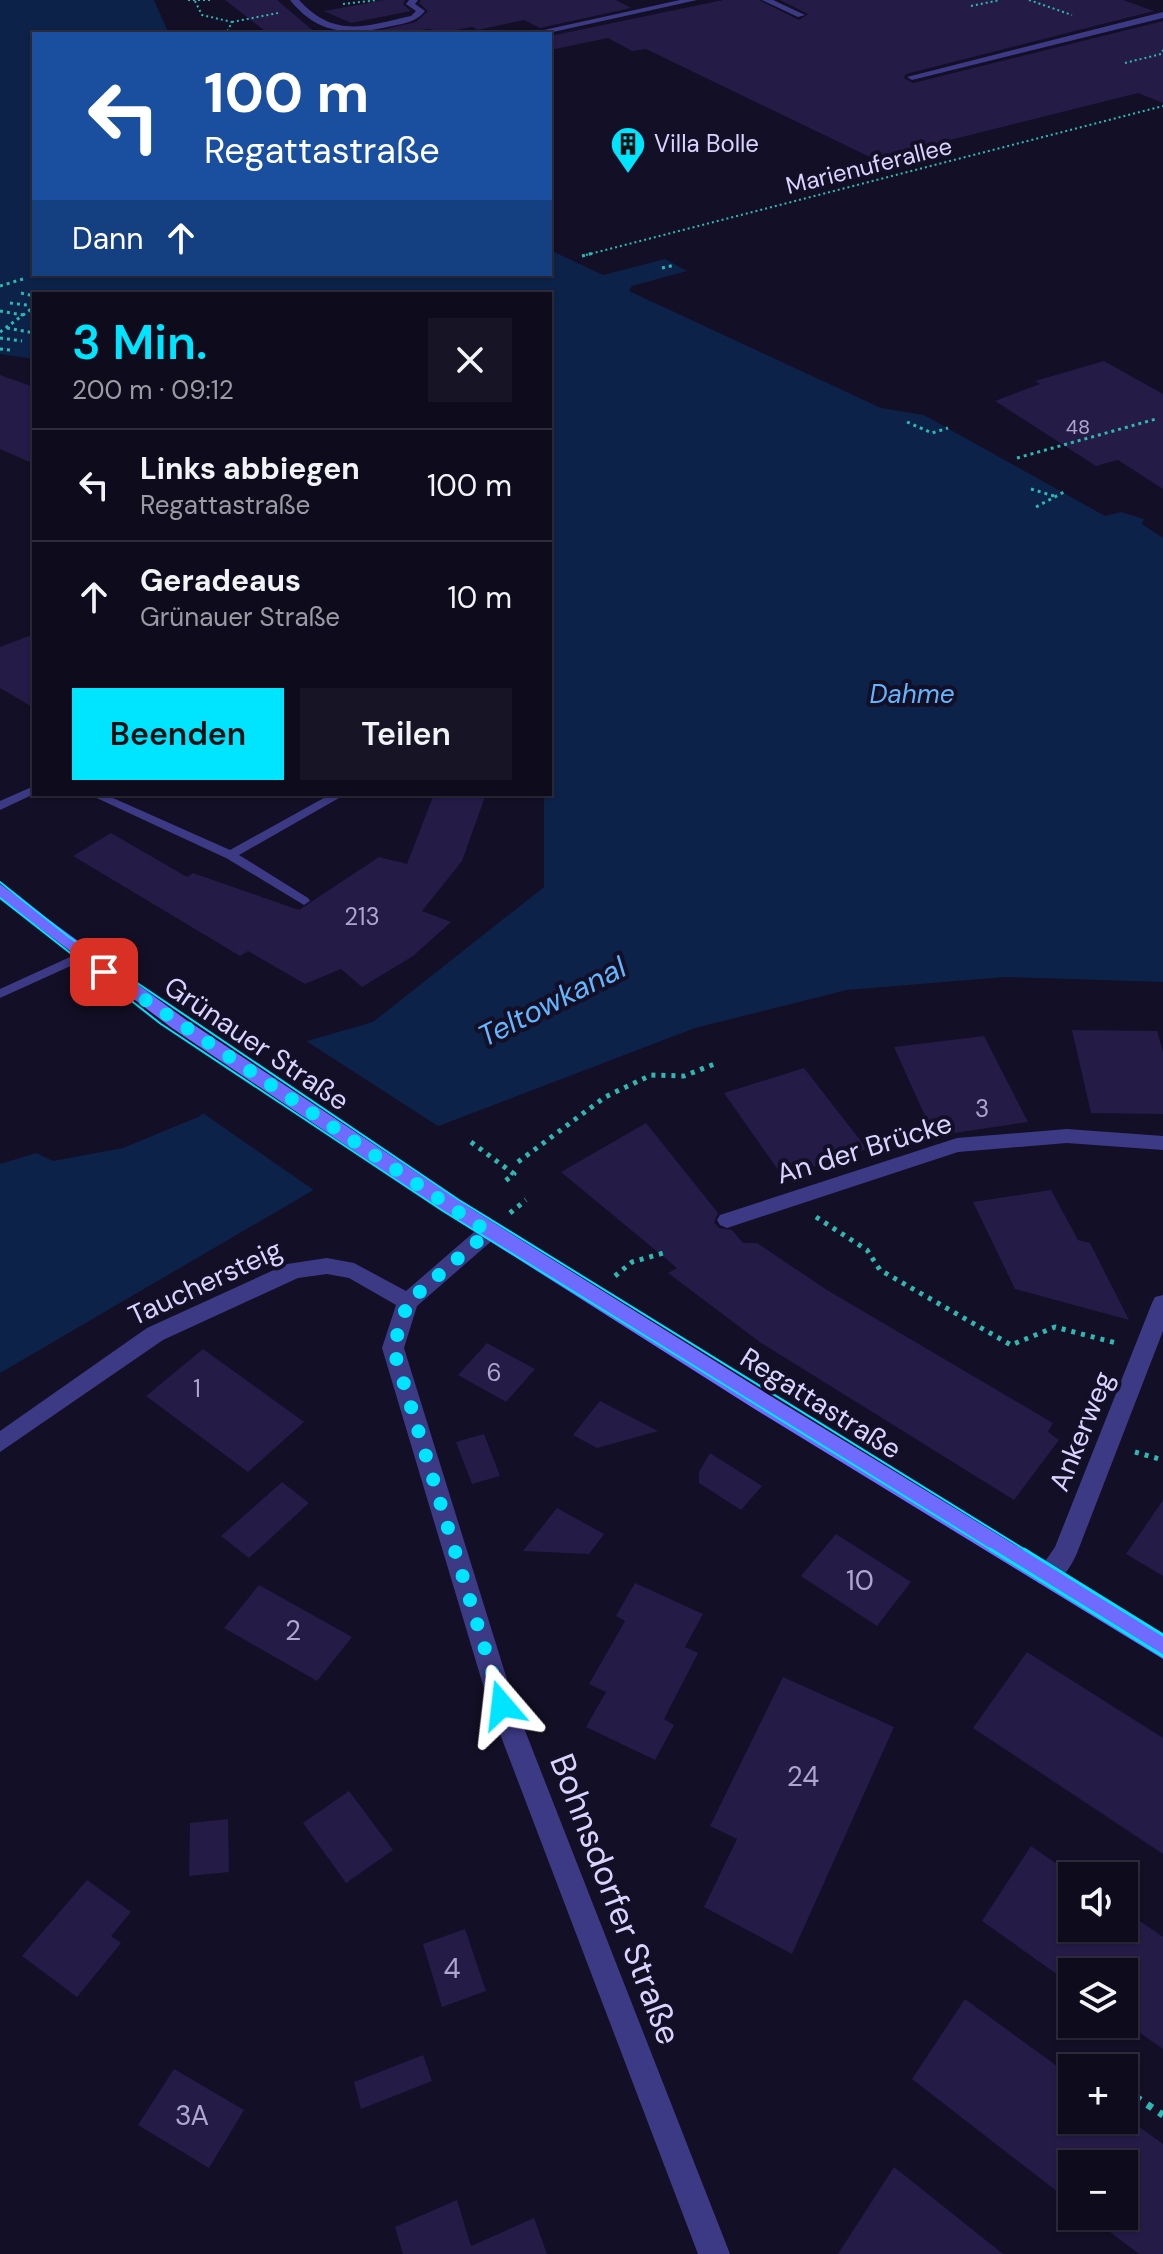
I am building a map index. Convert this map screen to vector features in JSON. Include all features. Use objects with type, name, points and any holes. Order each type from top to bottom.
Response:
[{"type":"main road","name":"Grünauer Straße","points":[[0,889],[81,956],[170,1020],[450,1206]]},
{"type":"main road","name":"Regattastraße","points":[[450,1206],[1163,1648]]},
{"type":"street","points":[[294,0],[324,27],[348,30],[414,18],[421,11],[410,4],[414,0]]},
{"type":"street","points":[[541,32],[693,0]]},
{"type":"street","points":[[766,0],[801,15]]},
{"type":"street","points":[[912,77],[1163,15]]},
{"type":"street","name":"An der Brücke","points":[[727,1220],[957,1145],[1067,1136],[1163,1143]]},
{"type":"street","points":[[408,1302],[488,1232]]},
{"type":"street","name":"Tauchersteig","points":[[0,1443],[155,1334],[295,1270],[327,1266],[354,1271],[408,1302]]},
{"type":"street","name":"Bohnsdorfer Straße","points":[[408,1302],[393,1348],[502,1705],[714,2254]]},
{"type":"street","name":"Ankerweg","points":[[1047,1576],[1065,1553],[1152,1344],[1163,1303]]},
{"type":"lane","points":[[0,806],[32,790]]},
{"type":"lane","points":[[99,796],[230,855],[304,901]]},
{"type":"lane","points":[[110,801],[119,796]]},
{"type":"lane","points":[[230,855],[336,796]]},
{"type":"lane","points":[[0,994],[81,956]]},
{"type":"path","points":[[188,0],[212,0]]},
{"type":"path","points":[[971,6],[1000,0]]},
{"type":"path","points":[[1029,0],[1035,5],[1079,17]]},
{"type":"path","points":[[195,1],[202,15],[232,22],[302,10]]},
{"type":"path","points":[[227,32],[232,22]]},
{"type":"path","points":[[1125,63],[1162,53]]},
{"type":"path","name":"Marienuferallee","points":[[582,256],[1163,106]]},
{"type":"path","points":[[662,268],[675,265]]},
{"type":"path","points":[[0,286],[23,279]]},
{"type":"path","points":[[21,293],[32,296]]},
{"type":"path","points":[[10,303],[32,307]]},
{"type":"path","points":[[0,332],[32,309]]},
{"type":"path","points":[[0,311],[24,315]]},
{"type":"path","points":[[0,321],[12,323]]},
{"type":"path","points":[[6,328],[32,333]]},
{"type":"path","points":[[0,338],[22,341]]},
{"type":"path","points":[[0,349],[10,350]]},
{"type":"path","points":[[1017,458],[1159,418]]},
{"type":"path","points":[[907,422],[932,433],[948,428]]},
{"type":"path","points":[[1031,489],[1055,497]]},
{"type":"path","points":[[1036,507],[1064,492]]},
{"type":"path","points":[[518,1162],[605,1097],[651,1075],[684,1076],[717,1063]]},
{"type":"path","points":[[471,1142],[514,1174],[504,1182]]},
{"type":"path","points":[[789,1199],[867,1250],[880,1270],[1011,1345],[1055,1327],[1152,1344]]},
{"type":"path","points":[[591,1295],[632,1262],[667,1252]]},
{"type":"path","points":[[1139,1454],[1163,1460]]},
{"type":"path","points":[[1138,2098],[1162,2113]]},
{"type":"water","name":"Dahme","points":[[0,0],[154,0],[168,32],[32,32],[32,276],[552,276],[552,251],[603,275],[665,259],[687,271],[632,286],[629,291],[881,408],[924,415],[1105,516],[1121,512],[1144,519],[1142,524],[1163,538],[1163,982],[1005,977],[847,990],[695,1028],[394,1143],[0,1373],[0,1164],[36,1153],[53,1161],[123,1148],[198,1117],[307,1041],[373,1022],[544,887],[544,796],[552,796],[552,292],[32,292],[32,359],[0,354]]},
{"type":"pier","points":[[303,1039],[441,1128],[396,1146],[318,1193],[200,1111]]},
{"type":"building","points":[[225,0],[277,0],[315,32],[266,32]]},
{"type":"building","points":[[384,0],[405,0],[403,4],[411,11],[351,23],[324,11]]},
{"type":"building","points":[[421,0],[616,0],[631,8],[540,28],[524,20],[478,30],[472,27],[446,32],[427,29],[372,32],[416,22],[428,11],[419,3]]},
{"type":"building","points":[[723,0],[759,0],[799,20],[808,14],[780,0],[1123,0],[1154,11],[906,74],[904,78],[913,83],[1163,21],[1163,103],[1138,93],[874,159],[646,49],[632,51],[608,38],[552,50],[552,36]]},
{"type":"building","points":[[1104,361],[1163,394],[1163,489],[1118,460],[1096,466],[995,401],[1040,384],[1035,381]]},
{"type":"building","points":[[0,375],[32,386],[32,463],[0,449]]},
{"type":"building","points":[[32,635],[32,707],[0,688],[0,647]]},
{"type":"building","points":[[433,796],[485,796],[462,861],[422,911],[451,922],[413,956],[362,987],[341,969],[305,984],[248,951],[240,956],[73,856],[111,833],[187,877],[193,873],[299,910],[379,857],[407,864]]},
{"type":"building","points":[[1072,1030],[1157,1031],[1163,1052],[1163,1114],[1091,1113]]},
{"type":"building","points":[[984,1036],[1028,1122],[934,1136],[894,1047]]},
{"type":"building","points":[[804,1068],[867,1149],[783,1177],[724,1093]]},
{"type":"building","points":[[646,1123],[718,1213],[714,1222],[719,1228],[732,1230],[743,1243],[757,1243],[827,1290],[1053,1423],[1048,1432],[1059,1440],[1014,1500],[761,1343],[668,1273],[677,1268],[561,1172]]},
{"type":"building","points":[[1051,1190],[1078,1240],[1090,1243],[1129,1320],[1015,1289],[973,1202]]},
{"type":"building","points":[[487,1343],[535,1369],[506,1402],[458,1375]]},
{"type":"building","points":[[203,1349],[304,1422],[248,1472],[146,1396]]},
{"type":"building","points":[[600,1401],[658,1431],[597,1448],[573,1435]]},
{"type":"building","points":[[484,1434],[500,1476],[472,1484],[456,1442]]},
{"type":"building","points":[[710,1453],[762,1486],[741,1510],[699,1483],[699,1472]]},
{"type":"building","points":[[282,1482],[309,1503],[249,1558],[221,1536]]},
{"type":"building","points":[[1163,1500],[1163,1576],[1126,1554]]},
{"type":"building","points":[[557,1508],[604,1534],[589,1554],[523,1551]]},
{"type":"building","points":[[836,1534],[911,1582],[877,1626],[801,1576]]},
{"type":"building","points":[[635,1583],[703,1614],[685,1647],[698,1653],[664,1719],[674,1725],[655,1760],[586,1727],[606,1692],[589,1684],[625,1621],[616,1616]]},
{"type":"building","points":[[259,1585],[352,1637],[317,1681],[224,1628]]},
{"type":"building","points":[[1027,1652],[1163,1738],[1163,1854],[973,1728]]},
{"type":"building","points":[[783,1677],[894,1727],[792,1954],[704,1907],[737,1839],[710,1826]]},
{"type":"building","points":[[349,1791],[393,1850],[346,1883],[303,1823]]},
{"type":"building","points":[[228,1819],[229,1872],[189,1876],[190,1823]]},
{"type":"building","points":[[1031,1846],[1058,1865],[1058,1942],[1138,1942],[1138,1920],[1163,1937],[1163,2049],[1138,2032],[1138,1958],[1058,1958],[1058,1975],[982,1921]]},
{"type":"building","points":[[87,1880],[131,1912],[111,1936],[121,1943],[77,1997],[22,1956]]},
{"type":"building","points":[[465,1929],[486,1991],[442,2007],[423,1944]]},
{"type":"building","points":[[965,1999],[1058,2067],[1058,2134],[1138,2134],[1138,2126],[1163,2144],[1163,2254],[1139,2254],[1107,2230],[1138,2230],[1138,2150],[1058,2150],[1058,2192],[912,2079]]},
{"type":"building","points":[[423,2055],[432,2081],[361,2109],[354,2082]]},
{"type":"building","points":[[174,2069],[244,2110],[209,2168],[138,2125]]},
{"type":"building","points":[[894,2167],[1003,2254],[838,2254]]},
{"type":"building","points":[[457,2200],[471,2246],[534,2218],[547,2254],[403,2254],[395,2227]]},
{"type":"tram line","points":[[0,882],[69,937],[459,1200],[1027,1551]]},
{"type":"tram line","points":[[0,898],[161,1024],[443,1211],[993,1551]]},
{"type":"tram line","points":[[990,1549],[1163,1656]]},
{"type":"tram line","points":[[1024,1549],[1163,1635]]},
{"type":"place","name":"Villa Bolle","points":[[628,175]]},
{"type":"route","points":[[104,972],[170,1020],[488,1232],[408,1302],[393,1348],[502,1705]]},
{"type":"water label","name":"Teltowkanal","points":[[552,1002]]}]
